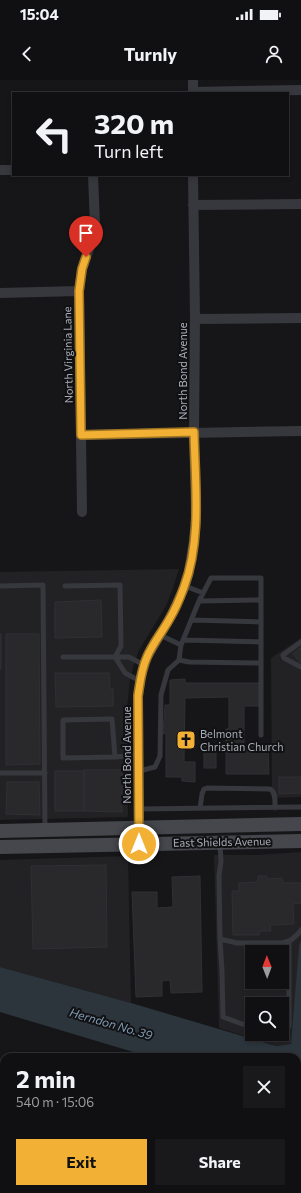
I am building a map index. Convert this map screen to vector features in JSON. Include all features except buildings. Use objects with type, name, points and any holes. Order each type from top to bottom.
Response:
[{"type":"main road","name":"East Shields Avenue","points":[[0,830],[301,824]]},
{"type":"main road","name":"East Shields Avenue","points":[[0,847],[301,840]]},
{"type":"street","points":[[193,80],[193,92]]},
{"type":"street","points":[[229,92],[301,90]]},
{"type":"street","points":[[0,170],[12,170]]},
{"type":"street","name":"North Virginia Lane","points":[[82,512],[79,291],[82,269],[90,246],[94,226],[93,176]]},
{"type":"street","name":"North Bond Avenue","points":[[139,844],[138,696],[140,681],[147,657],[170,618],[185,586],[189,571],[196,518],[194,432],[195,319],[193,176]]},
{"type":"street","points":[[193,205],[301,204]]},
{"type":"street","points":[[0,293],[79,291]]},
{"type":"street","points":[[195,319],[301,318]]},
{"type":"street","points":[[81,435],[301,431]]},
{"type":"lane","points":[[139,771],[156,767],[160,756],[161,695],[168,670],[179,660],[182,642],[199,601],[211,578],[261,578],[262,735]]},
{"type":"lane","points":[[0,586],[44,585],[45,830]]},
{"type":"lane","points":[[65,586],[120,585],[121,646],[115,657]]},
{"type":"lane","points":[[185,586],[203,593]]},
{"type":"lane","points":[[199,601],[261,600]]},
{"type":"lane","points":[[192,620],[261,622]]},
{"type":"lane","points":[[160,634],[182,642],[261,642]]},
{"type":"lane","points":[[301,642],[283,656],[301,667]]},
{"type":"lane","points":[[63,657],[129,657],[144,665]]},
{"type":"lane","points":[[115,657],[125,673],[140,681]]},
{"type":"lane","points":[[179,660],[189,662],[261,663]]},
{"type":"lane","points":[[115,757],[112,719],[63,720],[63,758],[115,757],[138,755]]},
{"type":"lane","points":[[0,773],[45,773]]},
{"type":"lane","points":[[200,808],[203,791],[207,788],[270,789],[274,792],[275,808]]},
{"type":"lane","points":[[139,809],[301,807]]},
{"type":"lane","points":[[220,842],[220,939],[223,1017],[245,1024]]},
{"type":"lane","points":[[220,939],[237,943],[282,943],[289,941],[301,930]]},
{"type":"lane","points":[[289,941],[289,997]]},
{"type":"shaded area","points":[[179,569],[166,606],[139,650],[130,679],[127,708],[127,817],[0,820],[0,572]]},
{"type":"shaded area","points":[[301,638],[301,797],[272,798],[271,658]]},
{"type":"shaded area","points":[[301,852],[301,939],[299,946],[292,1044],[277,1046],[261,1041],[289,1041],[289,997],[245,997],[245,1036],[219,1028],[214,855],[256,855]]},
{"type":"shaded area","points":[[128,856],[131,1003],[0,967],[0,860]]},
{"type":"water","name":"Herndon No. 39","points":[[301,939],[301,1053],[137,1053],[0,1012],[0,967],[131,1003],[245,1037],[245,1041],[259,1041],[276,1046],[291,1044],[299,946]]},
{"type":"place","name":"Belmont Christian Church","points":[[186,740]]},
{"type":"route","points":[[86,257],[82,269],[79,291],[81,435],[194,432],[196,518],[192,558],[185,586],[178,603],[147,657],[141,676],[138,696],[139,844]]}]
